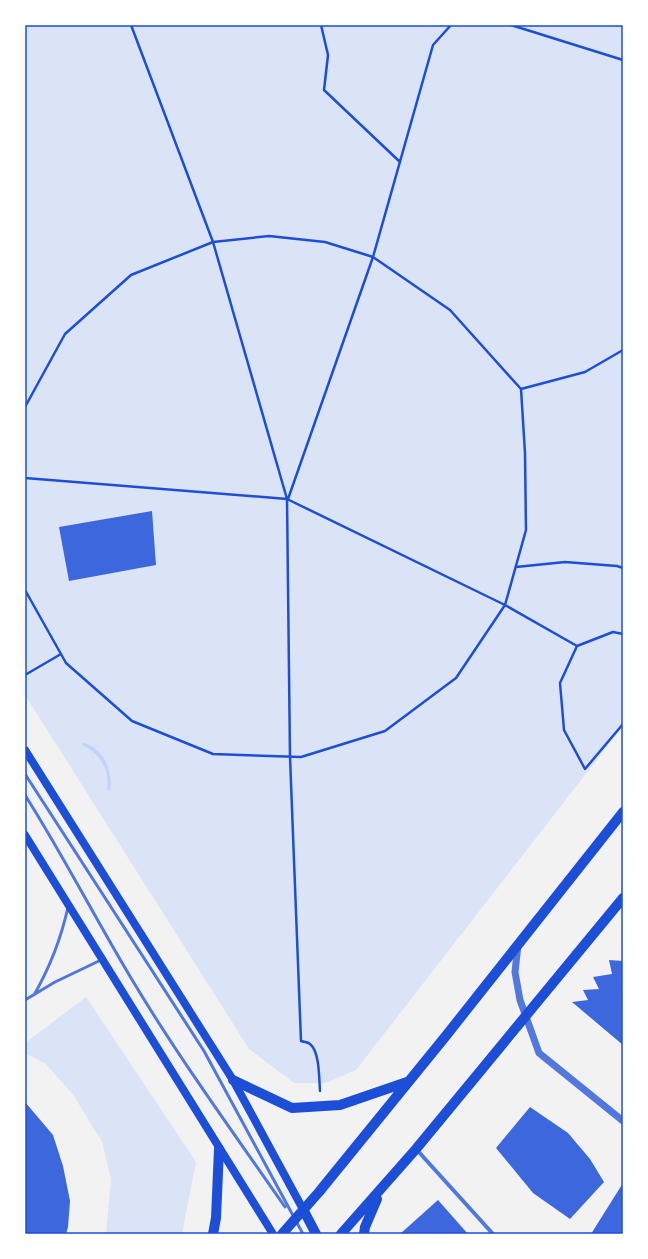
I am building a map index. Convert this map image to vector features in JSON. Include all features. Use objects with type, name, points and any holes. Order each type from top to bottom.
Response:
[{"type":"main road","points":[[25,750],[233,1080],[316,1234]]},
{"type":"main road","points":[[282,1234],[304,1210],[623,812]]},
{"type":"main road","points":[[25,835],[273,1234]]},
{"type":"main road","points":[[341,1234],[382,1190],[623,898]]},
{"type":"main road","points":[[233,1080],[292,1108],[340,1105],[407,1082]]},
{"type":"main road","points":[[213,1234],[216,1218],[219,1149]]},
{"type":"main road","points":[[364,1234],[365,1227],[382,1190]]},
{"type":"street","points":[[518,944],[515,972],[520,1000],[539,1054],[623,1121]]},
{"type":"street","points":[[416,1149],[493,1234]]},
{"type":"lane","points":[[25,774],[204,1051],[294,1220]]},
{"type":"lane","points":[[25,795],[49,833],[132,980],[178,1054],[303,1234]]},
{"type":"lane","points":[[34,995],[50,965],[61,937],[68,904]]},
{"type":"lane","points":[[25,1000],[55,982],[103,959]]},
{"type":"path","points":[[131,25],[213,242],[287,499],[290,757],[301,1042],[311,1045],[316,1051],[322,1106]]},
{"type":"path","points":[[321,25],[328,55],[324,90],[400,162]]},
{"type":"path","points":[[287,499],[373,258],[432,45],[451,25]]},
{"type":"path","points":[[511,25],[623,60]]},
{"type":"path","points":[[25,407],[65,334],[131,275],[213,242],[269,236],[325,242],[373,258],[450,310],[521,389],[525,454],[526,530],[505,605],[456,678],[385,731],[301,757],[213,754],[132,721],[66,662],[25,590]]},
{"type":"path","points":[[521,389],[585,372],[623,350]]},
{"type":"path","points":[[25,478],[287,499],[505,605],[577,646]]},
{"type":"path","points":[[516,568],[566,562],[617,566],[623,568]]},
{"type":"path","points":[[623,634],[613,632],[577,646],[560,683],[564,730],[585,769],[623,724]]},
{"type":"path","points":[[25,675],[61,654]]},
{"type":"shaded area","points":[[25,25],[623,25],[623,726],[356,1070],[325,1083],[294,1083],[249,1049],[25,695]]},
{"type":"shaded area","points":[[86,997],[196,1162],[182,1234],[106,1234],[111,1179],[102,1142],[74,1096],[46,1064],[25,1053],[25,1043]]},
{"type":"water","points":[[83,743],[90,745],[102,755],[106,761],[110,776],[110,791],[107,789],[107,776],[102,763],[94,752],[82,745]]},
{"type":"building","points":[[152,511],[156,565],[69,581],[59,527]]},
{"type":"building","points":[[609,960],[623,961],[623,1045],[572,1002],[588,1000],[583,990],[599,989],[593,977],[612,974]]},
{"type":"building","points":[[25,1102],[53,1135],[63,1166],[70,1201],[66,1234],[25,1234]]},
{"type":"building","points":[[530,1107],[568,1133],[590,1159],[604,1182],[570,1219],[533,1193],[496,1148]]},
{"type":"building","points":[[623,1183],[623,1234],[591,1234]]},
{"type":"building","points":[[438,1200],[468,1234],[400,1234]]}]
